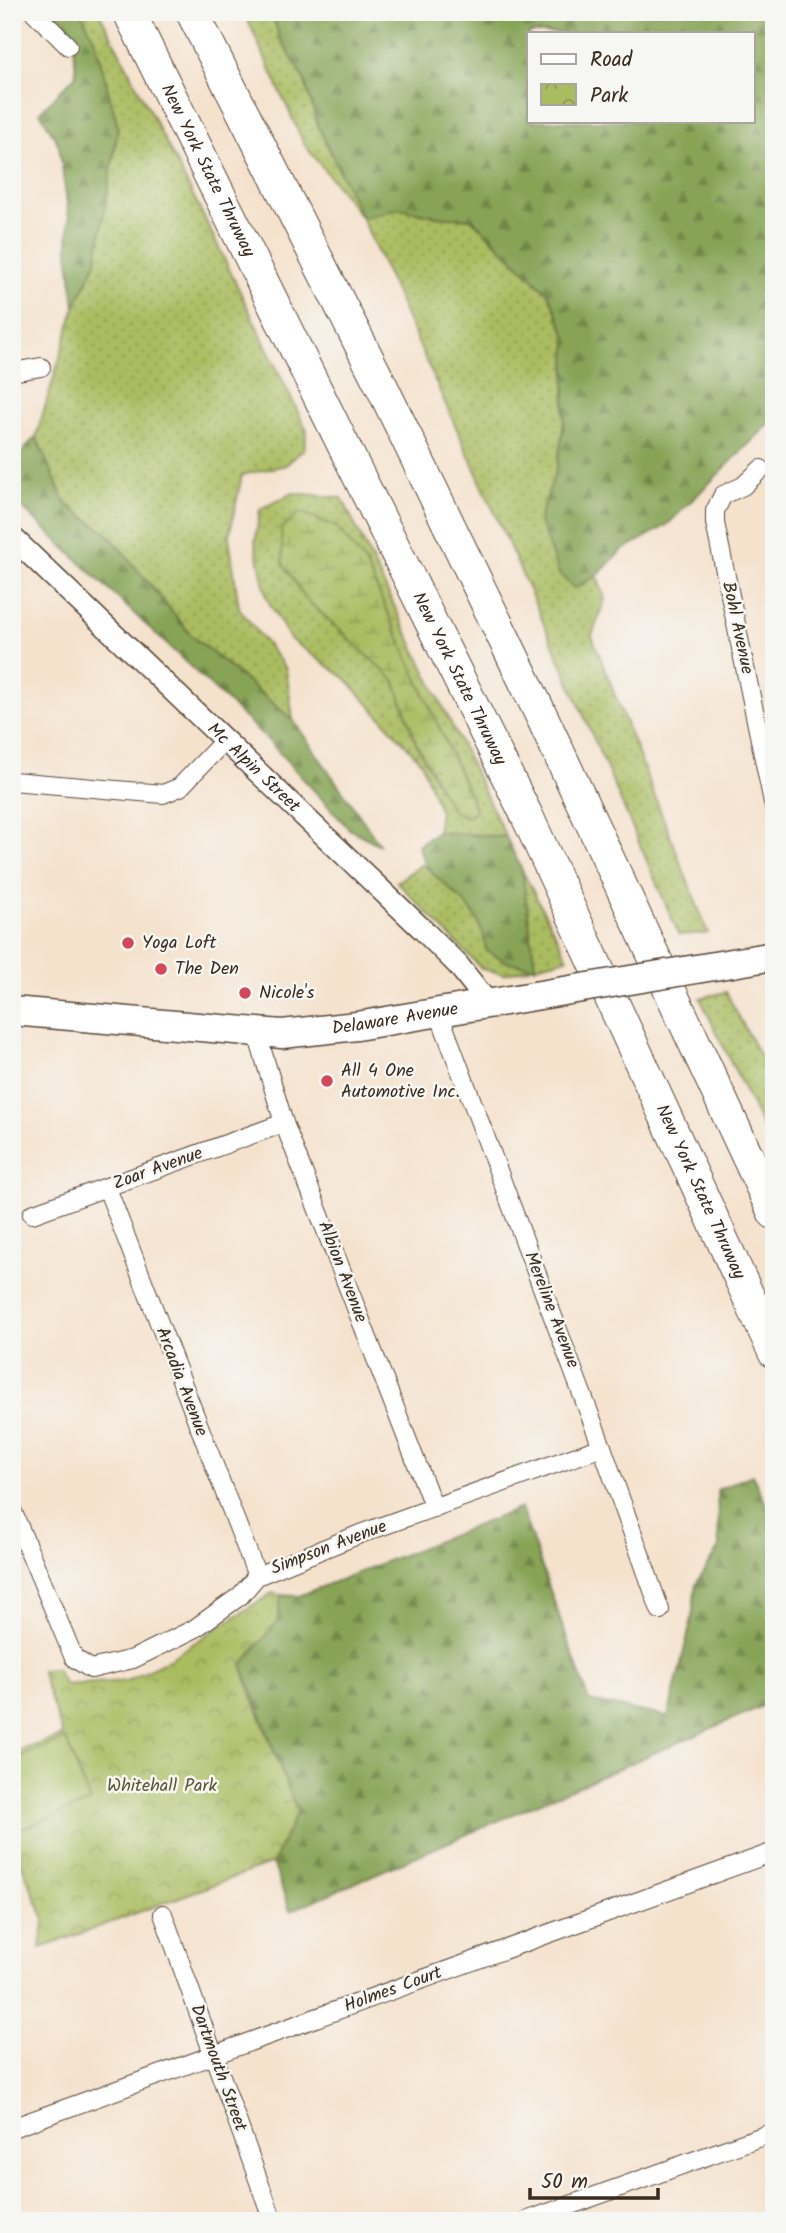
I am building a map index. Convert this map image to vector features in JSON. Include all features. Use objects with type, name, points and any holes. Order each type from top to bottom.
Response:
[{"type":"highway","name":"New York State Thruway","points":[[129,12],[527,816],[774,1352]]},
{"type":"highway","points":[[192,12],[382,387],[543,719],[774,1213]]},
{"type":"highway","points":[[198,12],[219,67]]},
{"type":"main road","name":"Delaware Avenue","points":[[12,1011],[257,1034],[345,1027],[774,956]]},
{"type":"street","points":[[34,12],[68,46]]},
{"type":"street","points":[[12,372],[41,368]]},
{"type":"street","name":"Bohl Avenue","points":[[761,469],[743,486],[723,495],[715,511],[715,523],[774,807]]},
{"type":"street","name":"Mc Alpin Street","points":[[12,537],[430,937],[488,1003]]},
{"type":"street","points":[[12,781],[163,794],[180,787],[225,740]]},
{"type":"street","name":"Mereline Avenue","points":[[439,1012],[603,1447],[660,1610]]},
{"type":"street","name":"Albion Avenue","points":[[257,1034],[284,1124],[434,1508]]},
{"type":"street","name":"Zoar Avenue","points":[[32,1214],[284,1124]]},
{"type":"street","name":"Arcadia Avenue","points":[[107,1188],[257,1576]]},
{"type":"street","name":"Simpson Avenue","points":[[12,1510],[74,1658],[91,1669],[133,1659],[194,1629],[240,1596],[257,1576],[603,1447]]},
{"type":"street","name":"Holmes Court","points":[[12,2129],[774,1852]]},
{"type":"street","name":"Dartmouth Street","points":[[163,1914],[273,2221]]},
{"type":"street","points":[[526,2221],[774,2132]]},
{"type":"green space","points":[[52,12],[81,12],[95,41],[118,127],[96,262],[75,307],[68,252],[69,218],[59,145],[40,112],[76,75],[73,35]]},
{"type":"green space","points":[[81,12],[99,12],[204,217],[307,431],[304,449],[286,465],[242,475],[229,537],[239,608],[286,669],[293,720],[191,635],[109,535],[65,503],[36,437],[75,307],[96,262],[118,127],[95,41]]},
{"type":"green space","points":[[244,12],[272,12],[279,36],[305,81],[318,126],[399,208],[435,216],[472,219],[549,294],[567,338],[564,423],[557,467],[574,588],[597,576],[605,599],[592,636],[708,933],[679,935],[531,594],[362,218],[304,144]]},
{"type":"green space","points":[[272,12],[774,12],[774,419],[667,525],[621,551],[597,576],[574,588],[559,574],[539,520],[557,467],[564,423],[567,338],[549,294],[472,219],[435,216],[399,208],[362,218],[318,126],[305,81],[279,36]]},
{"type":"green space","points":[[36,437],[65,503],[109,535],[191,635],[293,720],[380,845],[349,829],[267,739],[14,500],[17,465],[24,450]]},
{"type":"green space","points":[[293,493],[342,498],[506,837],[437,832],[440,812],[421,762],[346,679],[290,639],[267,599],[255,543],[260,509]],"holes":[[[366,564],[476,810],[466,817],[417,745],[395,681],[306,599]]]},
{"type":"green space","points":[[300,512],[337,527],[366,564],[476,810],[465,817],[451,809],[417,745],[395,681],[306,599],[283,564],[281,529]]},
{"type":"green space","points":[[437,832],[506,837],[522,870],[535,967],[507,962],[486,950],[482,930],[474,915],[465,903],[432,873],[424,860],[418,845]]},
{"type":"green space","points":[[422,864],[467,901],[484,929],[535,966],[522,870],[568,958],[504,974],[482,969],[397,882]]},
{"type":"green space","points":[[726,992],[774,1083],[774,1151],[700,998]]},
{"type":"green space","points":[[752,1475],[774,1520],[774,1701],[290,1911],[273,1863],[297,1811],[242,1664],[278,1621],[281,1595],[299,1596],[521,1508],[589,1701],[668,1717],[692,1618],[696,1584],[719,1547],[717,1490]]},
{"type":"green space","name":"Whitehall Park","points":[[272,1593],[281,1595],[278,1621],[242,1664],[297,1811],[273,1863],[41,1948],[44,1920],[12,1839],[12,1753],[63,1736],[41,1670],[56,1669],[65,1685],[126,1681],[163,1663]]},
{"type":"green space","points":[[66,1739],[90,1802],[12,1832],[12,1760]]},
{"type":"place","name":"Yoga Loft","points":[[128,943]]},
{"type":"place","name":"The Den","points":[[161,969]]},
{"type":"place","name":"Nicole's","points":[[245,993]]},
{"type":"place","name":"All 4 One Automotive Inc.","points":[[327,1081]]}]
